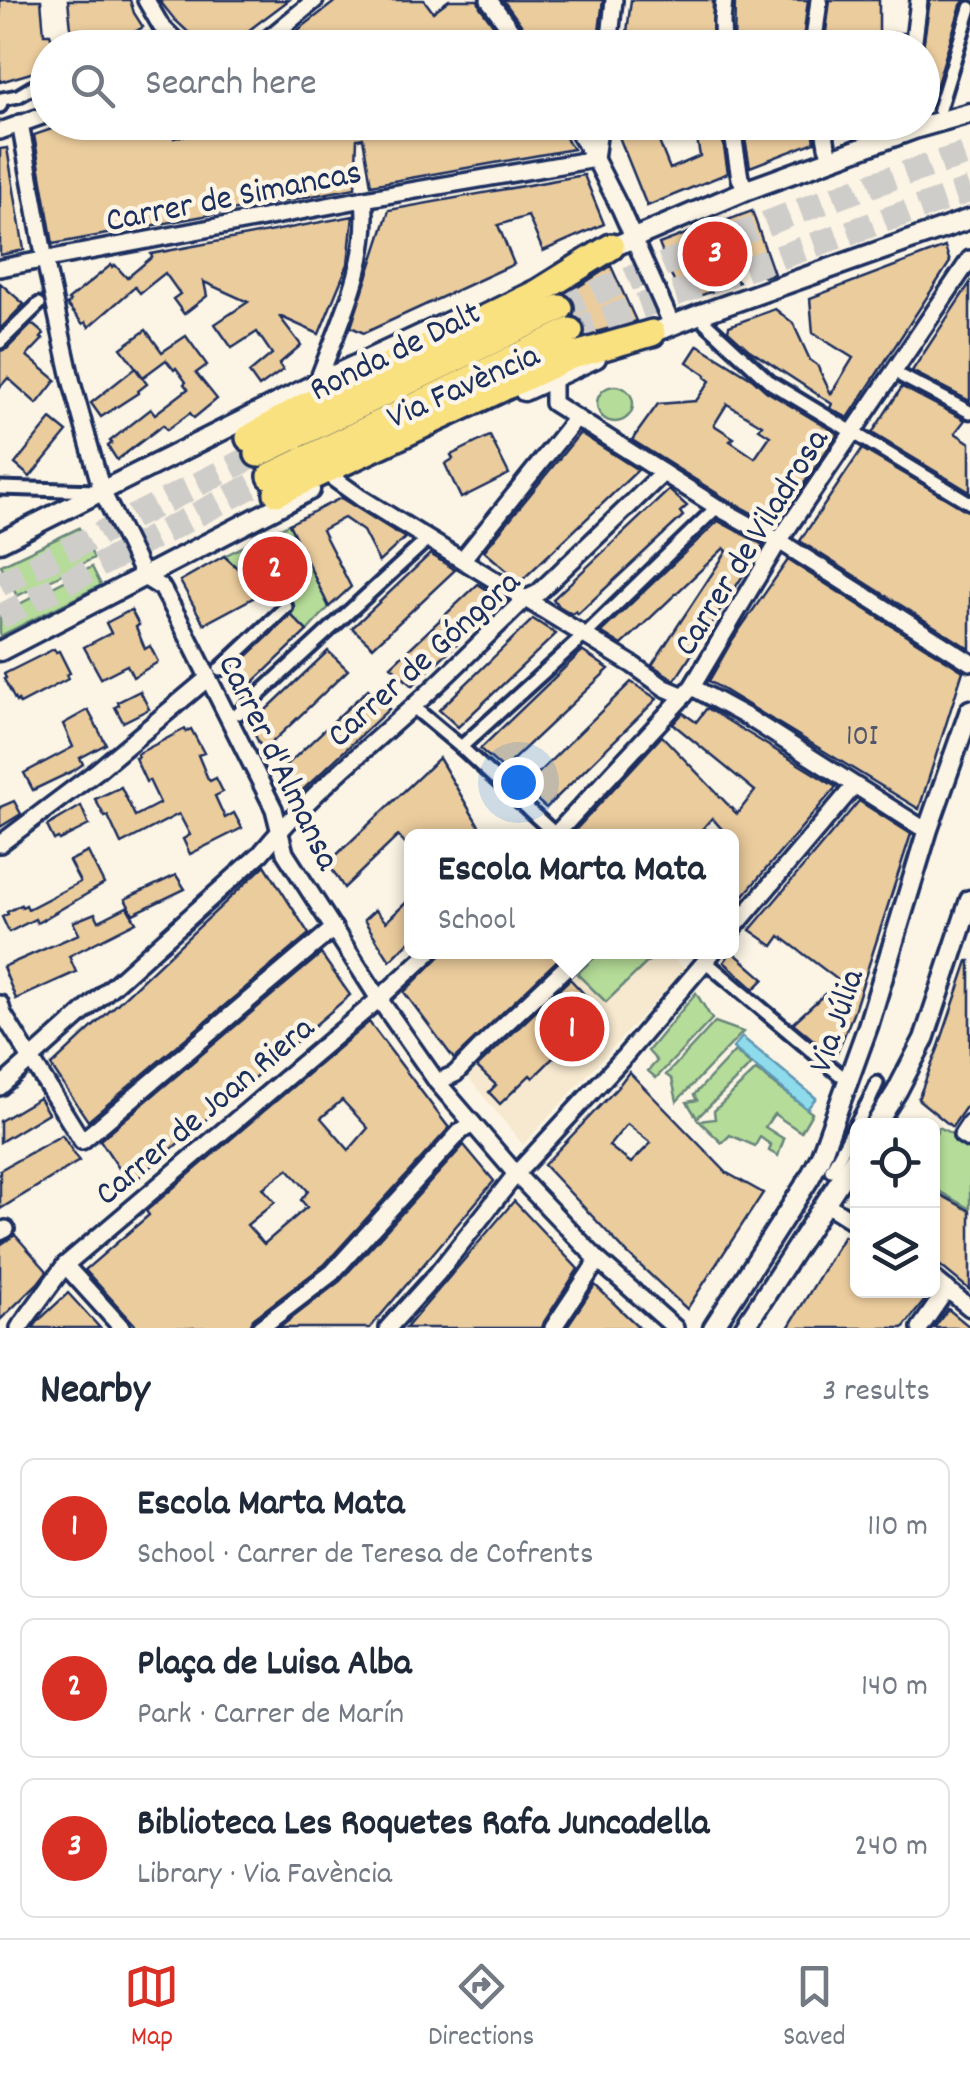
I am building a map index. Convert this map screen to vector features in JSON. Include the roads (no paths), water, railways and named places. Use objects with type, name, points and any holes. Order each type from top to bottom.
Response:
[{"type":"highway","points":[[264,465],[301,408],[537,293],[622,242]]},
{"type":"highway","name":"Ronda de Dalt","points":[[264,465],[565,319]]},
{"type":"highway","points":[[264,465],[569,357],[662,329]]},
{"type":"street","points":[[146,0],[165,30]]},
{"type":"street","points":[[279,30],[315,0]]},
{"type":"street","points":[[488,0],[510,30]]},
{"type":"street","points":[[611,30],[614,0]]},
{"type":"street","points":[[722,30],[724,0]]},
{"type":"street","points":[[815,30],[819,0]]},
{"type":"street","points":[[916,30],[920,0]]},
{"type":"street","points":[[940,106],[970,8]]},
{"type":"street","points":[[0,106],[2,99],[19,99],[30,91]]},
{"type":"street","name":"Via Favència","points":[[940,120],[970,113]]},
{"type":"street","points":[[0,131],[30,120]]},
{"type":"street","name":"Carrer d'Almansa","points":[[20,123],[72,383],[102,491],[144,577],[162,588],[214,674],[274,809],[285,853],[436,1082],[598,1260],[675,1328]]},
{"type":"street","points":[[584,140],[596,159],[622,242],[652,282],[662,329]]},
{"type":"street","points":[[596,159],[598,140]]},
{"type":"street","points":[[733,140],[740,178],[747,190]]},
{"type":"street","points":[[826,140],[832,160]]},
{"type":"street","name":"Via Favència","points":[[0,542],[317,383],[622,242],[881,140]]},
{"type":"street","name":"Carrer de Simancas","points":[[0,268],[596,159]]},
{"type":"street","points":[[317,383],[362,259],[364,199]]},
{"type":"street","name":"Via Favència","points":[[0,651],[333,478],[662,329],[970,219]]},
{"type":"street","name":"Carrer de Viladrosa","points":[[562,829],[688,692],[779,541],[970,259]]},
{"type":"street","points":[[0,342],[40,304]]},
{"type":"street","points":[[705,322],[771,383],[970,503]]},
{"type":"street","points":[[903,377],[970,412]]},
{"type":"street","points":[[553,378],[553,403],[970,662]]},
{"type":"street","points":[[462,560],[576,418]]},
{"type":"street","name":"Carrer de Góngora","points":[[0,1087],[262,853],[280,830],[663,473]]},
{"type":"street","points":[[333,478],[665,688],[688,692],[749,718],[928,829]]},
{"type":"street","points":[[0,488],[102,491]]},
{"type":"street","points":[[461,747],[717,507]]},
{"type":"street","points":[[239,714],[428,539]]},
{"type":"street","points":[[0,844],[97,771],[214,674],[286,607]]},
{"type":"street","points":[[412,706],[549,829]]},
{"type":"street","name":"Via Júlia","points":[[713,1328],[820,1158],[970,710]]},
{"type":"street","points":[[739,922],[854,786]]},
{"type":"street","points":[[880,1118],[924,1039],[970,900]]},
{"type":"street","points":[[0,1004],[82,1141],[334,928]]},
{"type":"street","points":[[379,999],[422,959]]},
{"type":"street","points":[[436,1082],[455,1074],[574,959]]},
{"type":"street","points":[[388,1328],[437,1274],[516,1174],[623,1058],[701,959]]},
{"type":"street","points":[[709,959],[839,1074],[849,1078]]},
{"type":"street","name":"Carrer de Joan Riera","points":[[18,1328],[65,1265],[379,999]]},
{"type":"street","name":"Via Júlia","points":[[831,1170],[876,1082]]},
{"type":"street","points":[[260,1328],[332,1273],[460,1130],[473,1124]]},
{"type":"street","points":[[744,1328],[850,1166]]},
{"type":"street","points":[[826,1204],[850,1219]]},
{"type":"street","points":[[553,1328],[598,1260]]},
{"type":"street","points":[[65,1265],[122,1328]]},
{"type":"street","points":[[940,1283],[970,1308]]},
{"type":"street","points":[[920,1328],[947,1289]]},
{"type":"water","points":[[742,1037],[816,1098],[807,1109],[733,1048]]},
{"type":"tunnel","points":[[560,308],[763,225],[970,153]]},
{"type":"tunnel","points":[[570,331],[970,190]]},
{"type":"tunnel","points":[[0,584],[258,454]]},
{"type":"tunnel","points":[[0,617],[271,476]]},
{"type":"place","name":"Biblioteca Les Roquetes Rafa Juncadella","points":[[715,254]]},
{"type":"place","name":"Plaça de Luisa Alba","points":[[275,569]]},
{"type":"place","name":"Escola Marta Mata","points":[[572,1029]]}]
